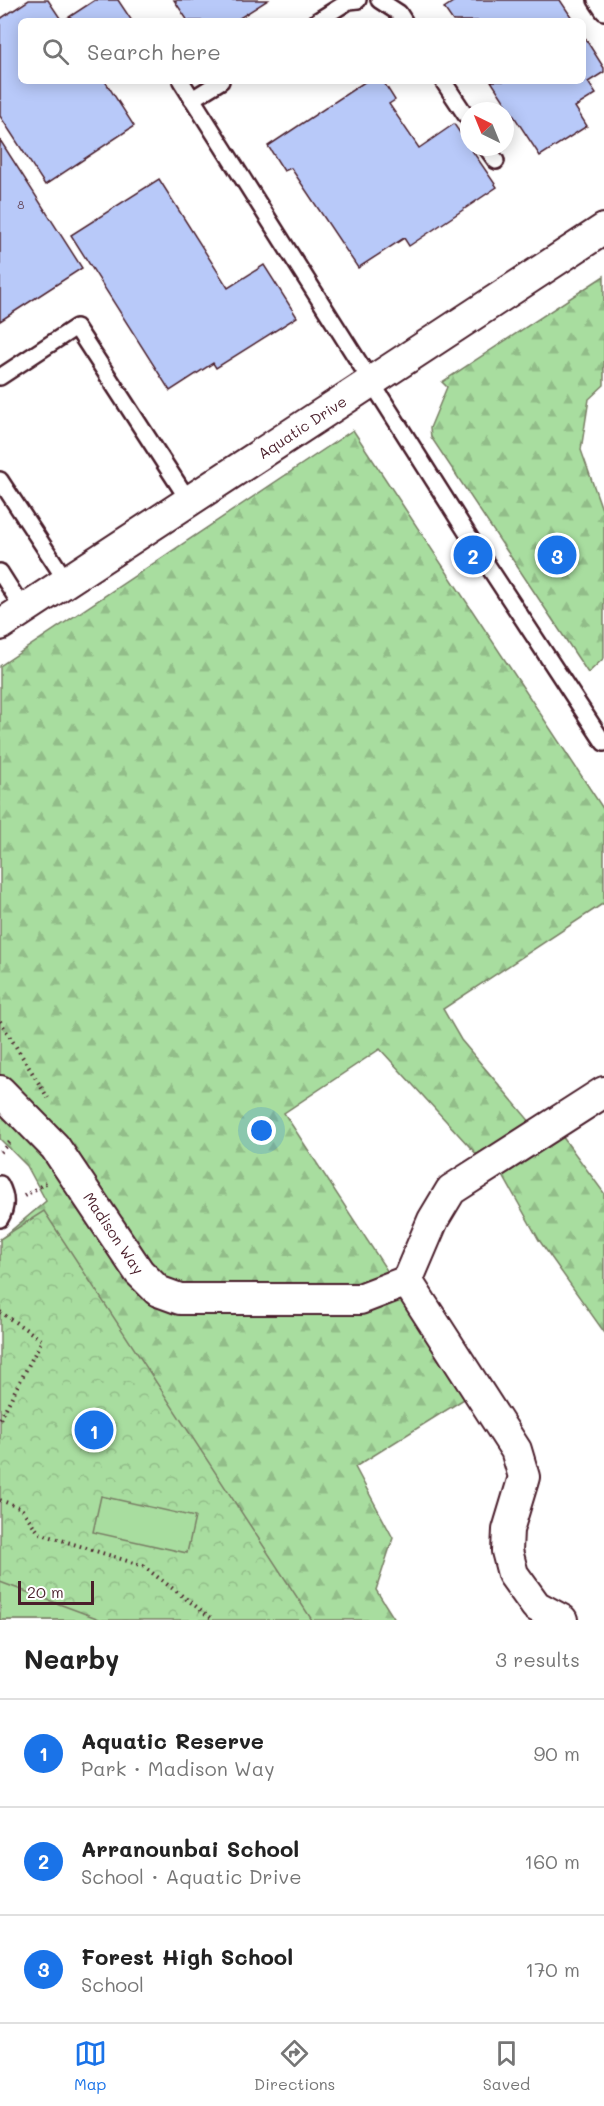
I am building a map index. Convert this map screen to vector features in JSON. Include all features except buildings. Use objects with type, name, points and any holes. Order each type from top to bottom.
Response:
[{"type":"street","name":"Aquatic Drive","points":[[12,617],[604,229]]},
{"type":"street","name":"Madison Way","points":[[0,1091],[54,1147],[139,1272],[158,1291],[180,1299],[360,1299],[407,1281]]},
{"type":"street","points":[[562,1620],[536,1606],[513,1574],[507,1551],[508,1530],[524,1477],[516,1450],[407,1281],[433,1220],[451,1190],[604,1092]]},
{"type":"lane","points":[[322,18],[350,1],[358,0]]},
{"type":"lane","points":[[379,0],[399,13],[402,18]]},
{"type":"lane","points":[[596,0],[604,12]]},
{"type":"lane","points":[[183,84],[486,563],[604,743]]},
{"type":"lane","points":[[192,99],[216,84]]},
{"type":"lane","points":[[445,84],[460,106]]},
{"type":"lane","points":[[492,156],[496,161]]},
{"type":"lane","points":[[0,377],[76,327],[189,501]]},
{"type":"lane","points":[[0,480],[67,582]]},
{"type":"lane","points":[[0,572],[12,617]]},
{"type":"lane","points":[[0,1184],[5,1193],[3,1213]]},
{"type":"path","points":[[0,1021],[53,1104]]},
{"type":"path","points":[[3,1213],[70,1168]]},
{"type":"path","points":[[0,1312],[42,1340],[0,1419]]},
{"type":"path","points":[[0,1500],[21,1508],[39,1533],[143,1566],[214,1620]]},
{"type":"green space","points":[[604,276],[604,385],[589,399],[581,450],[604,515],[604,658],[588,673],[431,437],[430,428],[447,387],[442,382]]},
{"type":"green space","points":[[353,430],[604,810],[604,903],[443,1009],[461,1040],[532,1124],[480,1158],[380,1049],[284,1113],[469,1396],[355,1467],[393,1538],[376,1590],[395,1620],[272,1620],[0,1240],[46,1201],[27,1166],[0,1139],[0,666]]},
{"type":"green space","points":[[562,1136],[604,1193],[604,1332],[539,1240],[501,1172]]},
{"type":"green space","points":[[44,1211],[312,1620],[0,1620],[0,1239]]},
{"type":"green space","points":[[101,1496],[195,1517],[187,1553],[93,1532]]},
{"type":"green space","points":[[0,1582],[102,1620],[0,1620]]},
{"type":"place","name":"Arranounbai School","points":[[473,555]]},
{"type":"place","name":"Forest High School","points":[[557,555]]},
{"type":"place","name":"Aquatic Reserve","points":[[94,1430]]}]
